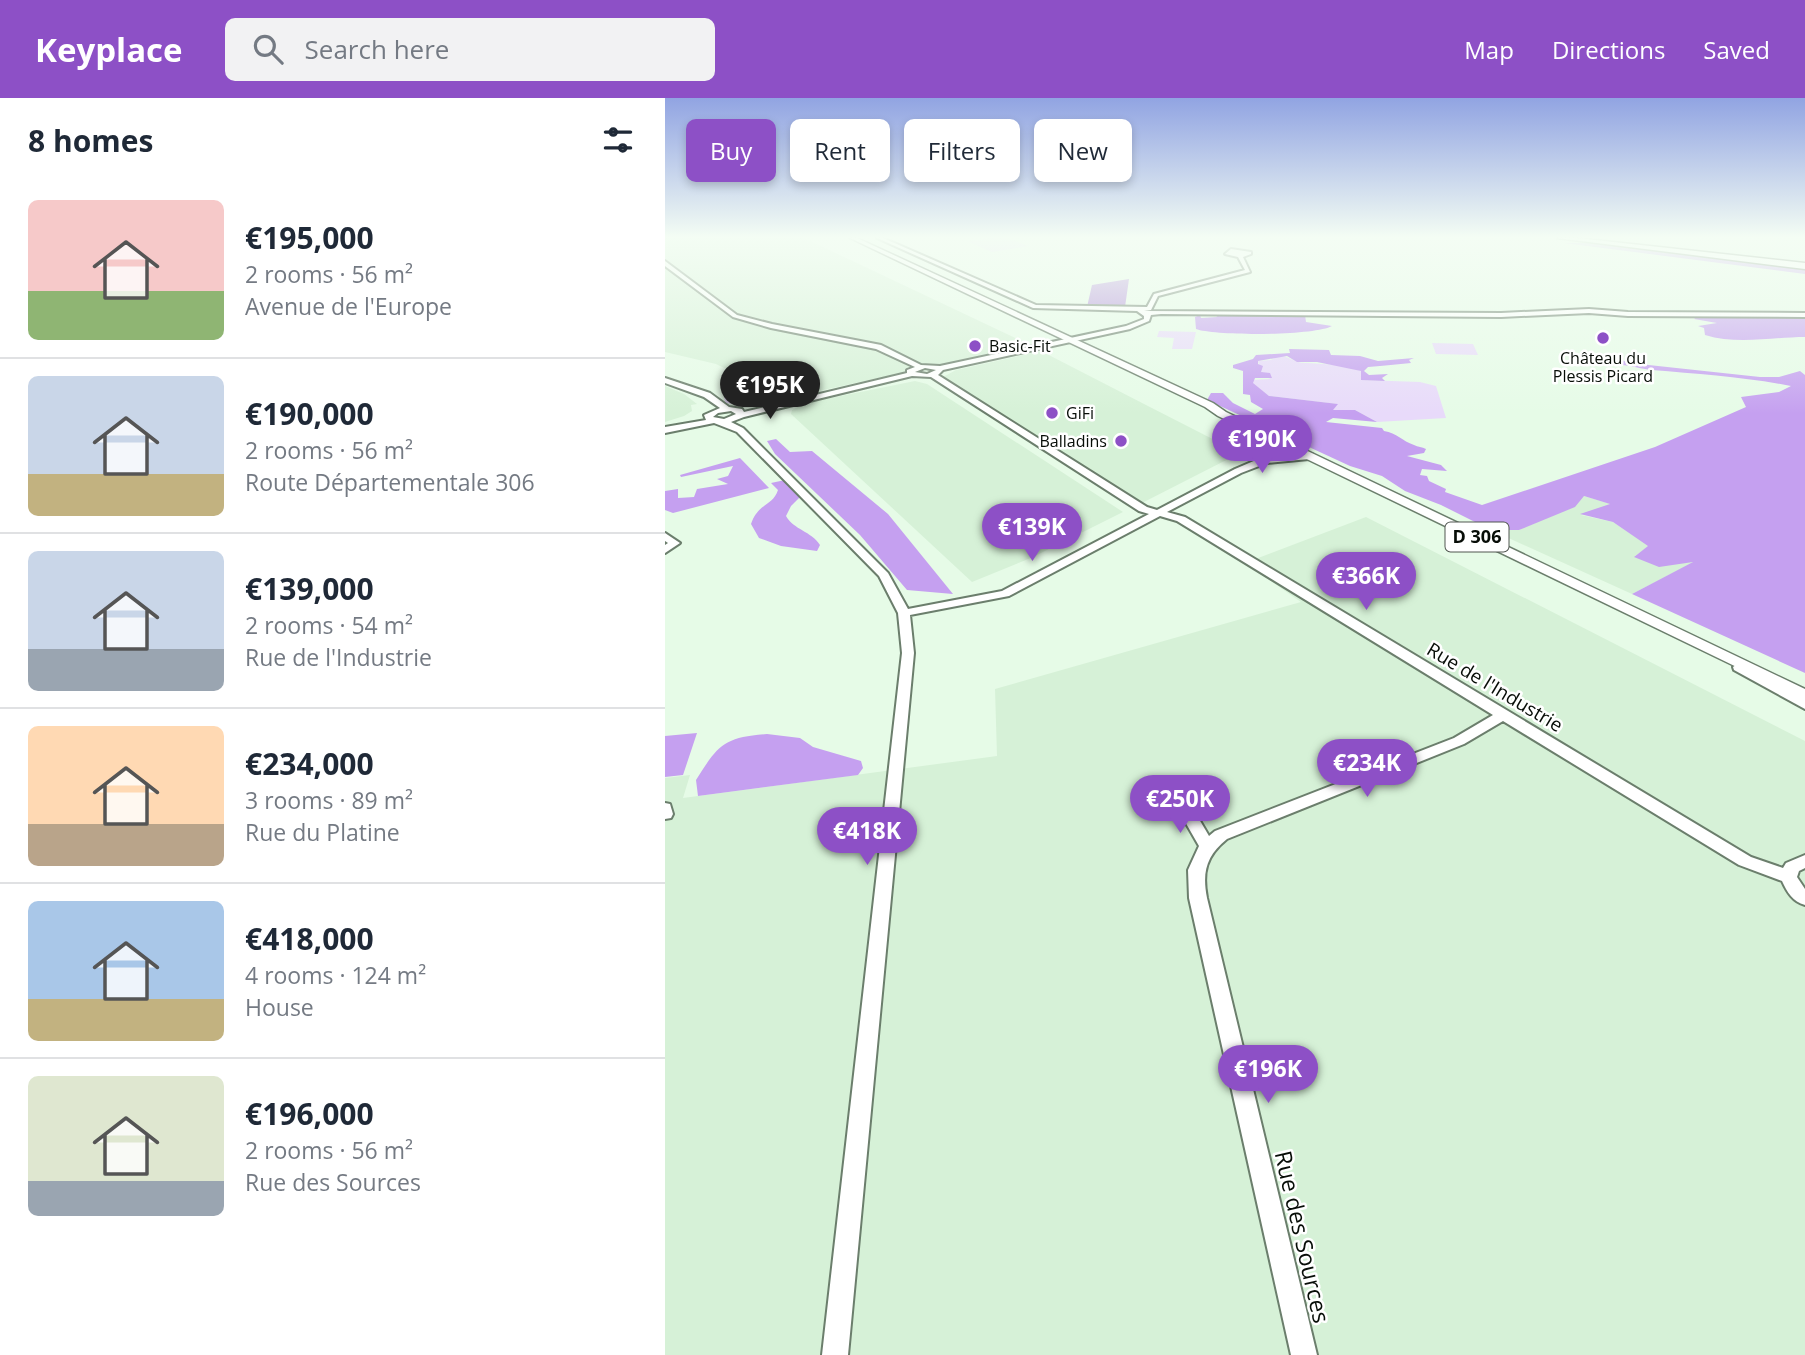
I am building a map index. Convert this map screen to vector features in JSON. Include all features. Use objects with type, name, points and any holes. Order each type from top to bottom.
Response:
[{"type":"main road","name":"D 306","points":[[964,297],[1152,388],[1221,414],[1278,441],[1805,695]]},
{"type":"main road","name":"D 306","points":[[978,297],[1209,405],[1221,414]]},
{"type":"street","points":[[709,297],[735,316],[771,326],[878,347],[936,372]]},
{"type":"street","points":[[1012,297],[1035,307],[1158,312],[1501,315],[1589,311],[1628,314],[1805,315]]},
{"type":"street","points":[[665,430],[714,417],[736,416],[790,401],[912,374],[936,372],[1132,327],[1147,320],[1155,297]]},
{"type":"street","points":[[1035,348],[1046,338]]},
{"type":"street","points":[[912,374],[911,370],[920,367]]},
{"type":"street","name":"Rue de l'Industrie","points":[[936,372],[1143,509],[1181,519],[1745,861],[1789,877]]},
{"type":"street","points":[[665,380],[707,396],[736,416],[870,559],[891,585],[904,613],[908,653],[835,1355]]},
{"type":"street","points":[[696,392],[713,408],[714,417]]},
{"type":"street","points":[[714,417],[736,416]]},
{"type":"street","points":[[904,613],[1005,594],[1238,471],[1274,455],[1278,441]]},
{"type":"street","points":[[1265,460],[1309,457]]},
{"type":"street","points":[[665,550],[670,539]]},
{"type":"street","points":[[1707,648],[1805,705]]},
{"type":"street","points":[[1184,806],[1207,846],[1221,835],[1459,741],[1503,715]]},
{"type":"street","points":[[665,808],[665,814]]},
{"type":"street","name":"Rue des Sources","points":[[1207,846],[1198,858],[1195,882],[1304,1355]]},
{"type":"street","points":[[1805,861],[1792,867],[1789,877],[1794,889],[1805,900]]},
{"type":"shaded area","points":[[665,297],[928,297],[1030,345],[787,398],[716,364],[665,352]]},
{"type":"shaded area","points":[[1089,297],[1126,297],[1125,307],[1087,307]]},
{"type":"shaded area","points":[[1216,314],[1305,315],[1306,322],[1332,326],[1306,332],[1264,334],[1196,329],[1195,317],[1217,317]]},
{"type":"shaded area","points":[[1700,315],[1805,318],[1805,337],[1742,340],[1717,338],[1705,335],[1704,328],[1698,326],[1717,323],[1694,319]]},
{"type":"shaded area","points":[[1159,331],[1196,332],[1192,349],[1172,349],[1174,338],[1157,337]]},
{"type":"shaded area","points":[[1432,343],[1473,344],[1478,355],[1436,354]]},
{"type":"shaded area","points":[[1289,349],[1329,350],[1331,355],[1360,356],[1378,361],[1414,358],[1409,360],[1411,363],[1368,367],[1364,371],[1369,375],[1388,374],[1382,378],[1385,381],[1361,380],[1361,371],[1317,362],[1297,362],[1287,356],[1258,361],[1258,364],[1263,366],[1261,372],[1270,373],[1272,378],[1255,378],[1253,383],[1269,396],[1338,404],[1333,410],[1355,410],[1377,422],[1333,418],[1326,422],[1382,428],[1426,449],[1424,453],[1407,456],[1441,465],[1447,471],[1422,469],[1420,475],[1427,476],[1429,481],[1446,489],[1445,492],[1482,505],[1655,447],[1746,407],[1741,397],[1779,392],[1791,386],[1625,365],[1610,366],[1601,364],[1608,361],[1600,356],[1609,355],[1630,363],[1760,377],[1779,377],[1800,371],[1805,375],[1805,673],[1632,594],[1693,562],[1659,567],[1634,557],[1648,546],[1613,522],[1580,514],[1610,504],[1584,496],[1575,507],[1519,530],[1491,530],[1441,505],[1405,491],[1382,476],[1350,466],[1207,400],[1211,393],[1223,393],[1233,403],[1255,414],[1263,409],[1251,402],[1250,395],[1243,394],[1243,371],[1233,368],[1233,365],[1253,359],[1256,355],[1290,353]]},
{"type":"shaded area","points":[[1041,351],[1240,453],[1142,503],[943,377],[956,370]]},
{"type":"shaded area","points":[[1279,356],[1301,363],[1333,365],[1361,371],[1362,380],[1420,382],[1436,386],[1446,418],[1377,422],[1355,410],[1332,410],[1337,404],[1269,396],[1253,384],[1253,380],[1270,379],[1261,372],[1258,361]]},
{"type":"shaded area","points":[[915,381],[927,384],[1123,512],[1033,557],[972,582],[791,414],[792,410],[806,403]]},
{"type":"shaded area","points":[[665,386],[684,394],[697,404],[691,405],[692,411],[665,422]]},
{"type":"shaded area","points":[[743,387],[771,401],[754,406],[725,403],[724,395]]},
{"type":"shaded area","points":[[776,439],[790,452],[812,451],[888,514],[953,594],[907,590],[860,535],[775,454],[767,441]]},
{"type":"shaded area","points":[[740,458],[769,488],[673,513],[665,510],[665,491],[678,489],[678,498],[694,497],[697,489],[728,484],[717,479],[728,476],[733,466],[681,477],[680,475]]},
{"type":"shaded area","points":[[785,480],[800,497],[786,516],[816,540],[820,545],[817,551],[781,546],[759,538],[751,524],[757,512],[776,495],[778,490],[771,483]]},
{"type":"shaded area","points":[[1584,496],[1611,504],[1581,515],[1613,522],[1649,546],[1635,556],[1696,561],[1632,594],[1491,530],[1519,530]]},
{"type":"shaded area","points":[[1366,517],[1805,741],[1805,1355],[665,1355],[665,778],[690,775],[683,798],[997,756],[995,689],[1301,602],[1245,563]]},
{"type":"shaded area","points":[[697,733],[683,775],[665,777],[665,736]]},
{"type":"shaded area","points":[[767,734],[800,738],[813,747],[861,761],[863,768],[858,775],[698,796],[696,780],[717,751],[731,741]]},
{"type":"place","name":"Château du Plessis Picard","points":[[1603,338]]},
{"type":"place","name":"Basic-Fit","points":[[975,346]]},
{"type":"place","name":"GiFi","points":[[1052,413]]},
{"type":"place","name":"Balladins","points":[[1121,441]]}]
